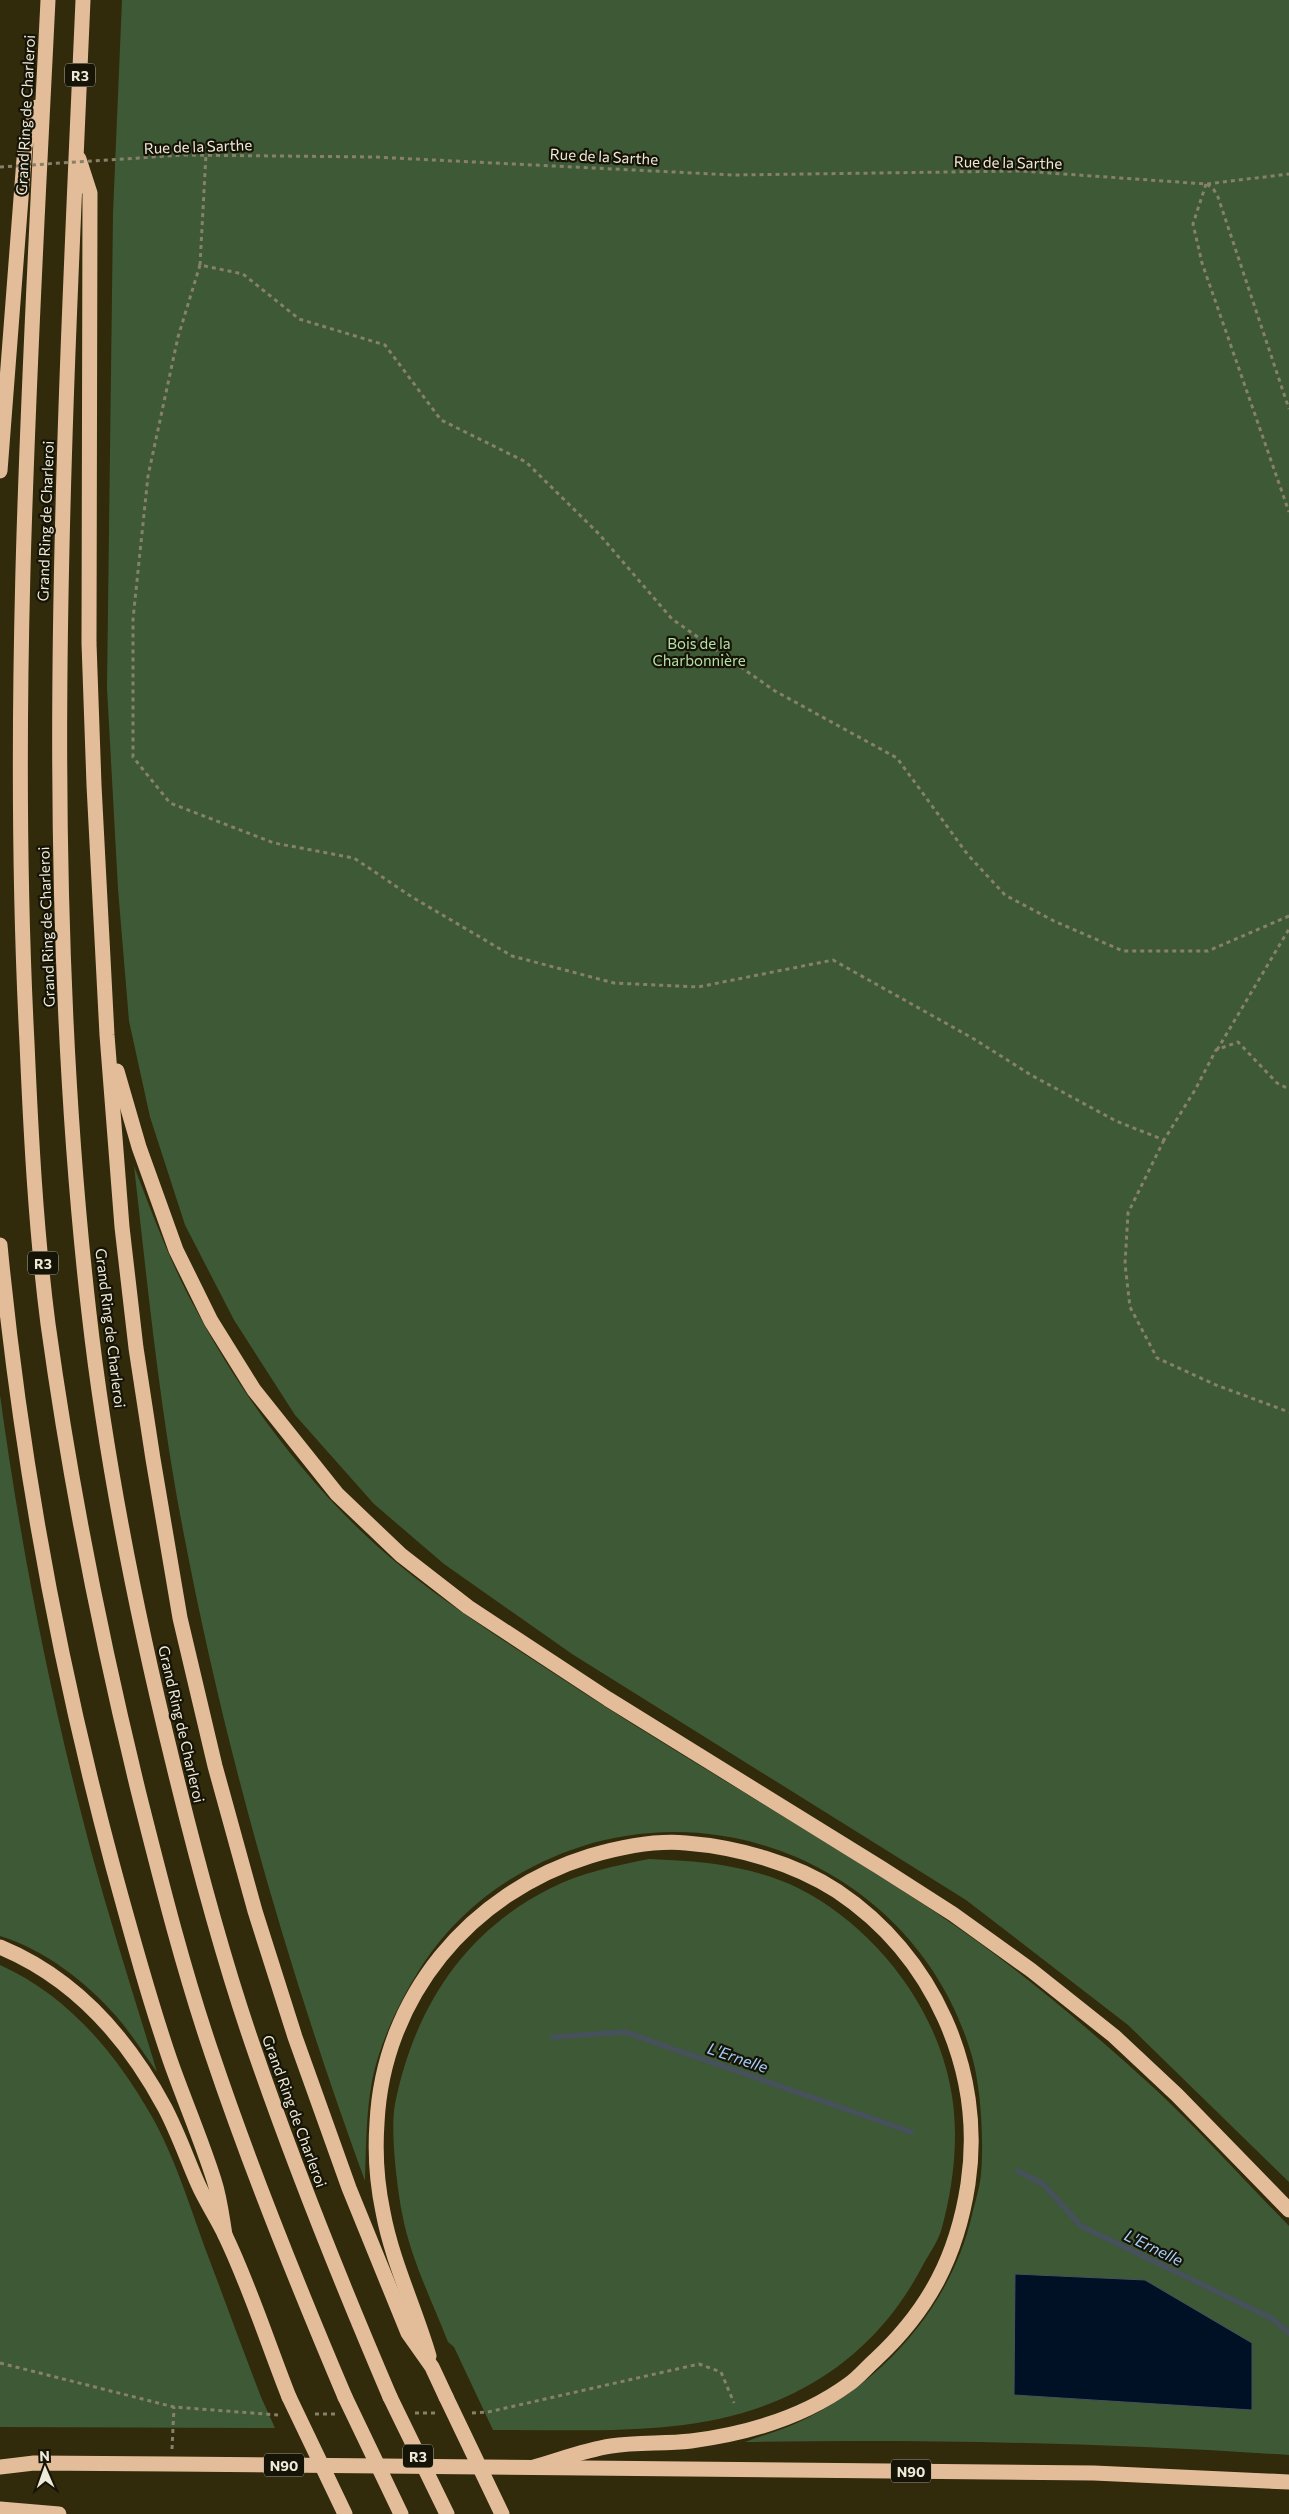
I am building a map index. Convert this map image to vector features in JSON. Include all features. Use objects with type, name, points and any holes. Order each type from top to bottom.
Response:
[{"type":"highway","name":"Grand Ring de Charleroi","points":[[48,0],[22,574],[19,762],[22,959],[31,1136],[48,1319],[77,1510],[113,1688],[158,1868],[211,2051],[287,2260],[345,2397],[401,2514]]},
{"type":"highway","name":"Grand Ring de Charleroi","points":[[83,0],[60,573],[59,760],[63,956],[72,1132],[89,1315],[120,1517],[153,1681],[195,1853],[250,2038],[327,2248],[390,2397],[447,2514]]},
{"type":"highway","points":[[0,471],[25,146],[44,86]]},
{"type":"highway","points":[[76,151],[90,193],[89,642],[108,1035],[122,1227],[136,1348],[180,1618],[215,1766],[255,1911],[289,2019],[349,2188],[408,2333],[432,2368]]},
{"type":"highway","points":[[108,1035],[140,1147],[176,1250],[211,1321],[254,1390],[336,1494],[401,1555],[468,1607],[608,1699],[882,1868],[953,1914],[1031,1970],[1114,2036],[1176,2095],[1289,2210]]},
{"type":"highway","points":[[0,1245],[9,1344],[27,1459],[60,1645],[84,1753],[113,1865],[170,2057],[215,2182],[225,2235]]},
{"type":"highway","points":[[502,2514],[432,2368],[383,2213],[376,2130],[379,2092],[396,2035],[415,1993],[444,1949],[486,1910],[525,1883],[566,1864],[623,1846],[682,1842],[732,1849],[790,1867],[836,1890],[881,1926],[918,1969],[945,2014],[961,2057],[970,2104],[972,2158],[965,2205],[949,2257],[926,2305],[895,2342],[849,2384],[803,2410],[748,2430],[691,2441],[610,2446],[534,2467]]},
{"type":"highway","points":[[0,1947],[29,1960],[59,1978],[86,2000],[128,2050],[165,2108],[199,2185],[225,2235],[289,2398],[345,2514]]},
{"type":"highway","name":"N90","points":[[0,2458],[34,2464],[1094,2473],[1289,2482]]},
{"type":"highway","points":[[0,2467],[34,2464]]},
{"type":"highway","points":[[0,2509],[59,2514]]},
{"type":"path","name":"Rue de la Sarthe","points":[[0,167],[206,154],[374,157],[732,175],[1021,171],[1206,184],[1289,174]]},
{"type":"path","points":[[206,154],[200,265],[178,337],[148,476],[132,619],[133,757],[170,803],[274,843],[354,858],[412,897],[512,956],[614,983],[698,987],[833,960],[1099,1112],[1164,1140]]},
{"type":"path","points":[[1289,409],[1218,197],[1214,190],[1206,184],[1193,224],[1202,263],[1289,512]]},
{"type":"path","points":[[200,265],[244,274],[299,319],[385,345],[441,420],[526,462],[599,534],[672,619],[775,691],[897,758],[968,855],[1005,895],[1054,921],[1123,951],[1208,951],[1289,916]]},
{"type":"path","points":[[1289,929],[1164,1140],[1128,1213],[1124,1264],[1130,1307],[1157,1358],[1216,1384],[1289,1412]]},
{"type":"path","points":[[1216,1050],[1238,1042],[1277,1083],[1289,1090]]},
{"type":"path","points":[[171,2464],[174,2407]]},
{"type":"green space","name":"Bois de la Charbonnière","points":[[122,0],[1289,0],[1289,2182],[1128,2025],[966,1900],[572,1654],[444,1564],[374,1504],[295,1415],[234,1320],[185,1225],[150,1117],[129,1021],[118,889],[107,688],[113,213]]},
{"type":"green space","points":[[134,1166],[177,1272],[229,1367],[268,1425],[290,1453],[336,1506],[361,1531],[425,1585],[517,1650],[837,1850],[964,1932],[1075,2018],[1154,2088],[1206,2139],[1289,2226],[1289,2455],[1154,2447],[1017,2443],[745,2442],[793,2425],[830,2406],[859,2386],[909,2338],[930,2310],[948,2280],[962,2248],[979,2189],[982,2160],[979,2096],[971,2053],[947,1994],[912,1943],[869,1901],[819,1868],[763,1845],[703,1833],[642,1834],[580,1847],[534,1866],[512,1878],[472,1907],[438,1943],[423,1964],[399,2005],[386,2035],[380,2051],[370,2093],[365,2181],[310,2022],[285,1942],[239,1780],[219,1699],[184,1535],[168,1443],[155,1351]]},
{"type":"green space","points":[[0,1395],[27,1567],[76,1795],[115,1934],[157,2072],[122,2023],[78,1979],[33,1949],[0,1936]]},
{"type":"green space","points":[[649,1859],[706,1863],[743,1869],[780,1880],[798,1888],[825,1904],[851,1923],[896,1970],[914,1996],[930,2025],[942,2055],[950,2085],[955,2121],[955,2140],[952,2177],[946,2213],[935,2244],[899,2305],[884,2323],[869,2340],[834,2369],[794,2393],[759,2408],[722,2418],[684,2425],[607,2430],[493,2430],[454,2347],[448,2342],[410,2246],[400,2202],[393,2128],[395,2104],[404,2069],[415,2036],[430,2005],[448,1976],[468,1950],[493,1927],[520,1906],[563,1882],[599,1870]]},
{"type":"green space","points":[[0,1965],[24,1977],[68,2009],[122,2069],[151,2115],[174,2163],[254,2379],[275,2428],[0,2427]]},
{"type":"water","points":[[1015,2274],[1145,2280],[1252,2343],[1252,2410],[1014,2395]]},
{"type":"waterway","name":"L'Ernelle","points":[[553,2037],[625,2032],[911,2132]]},
{"type":"waterway","name":"L'Ernelle","points":[[1018,2171],[1043,2184],[1081,2226],[1271,2318],[1289,2333]]}]
